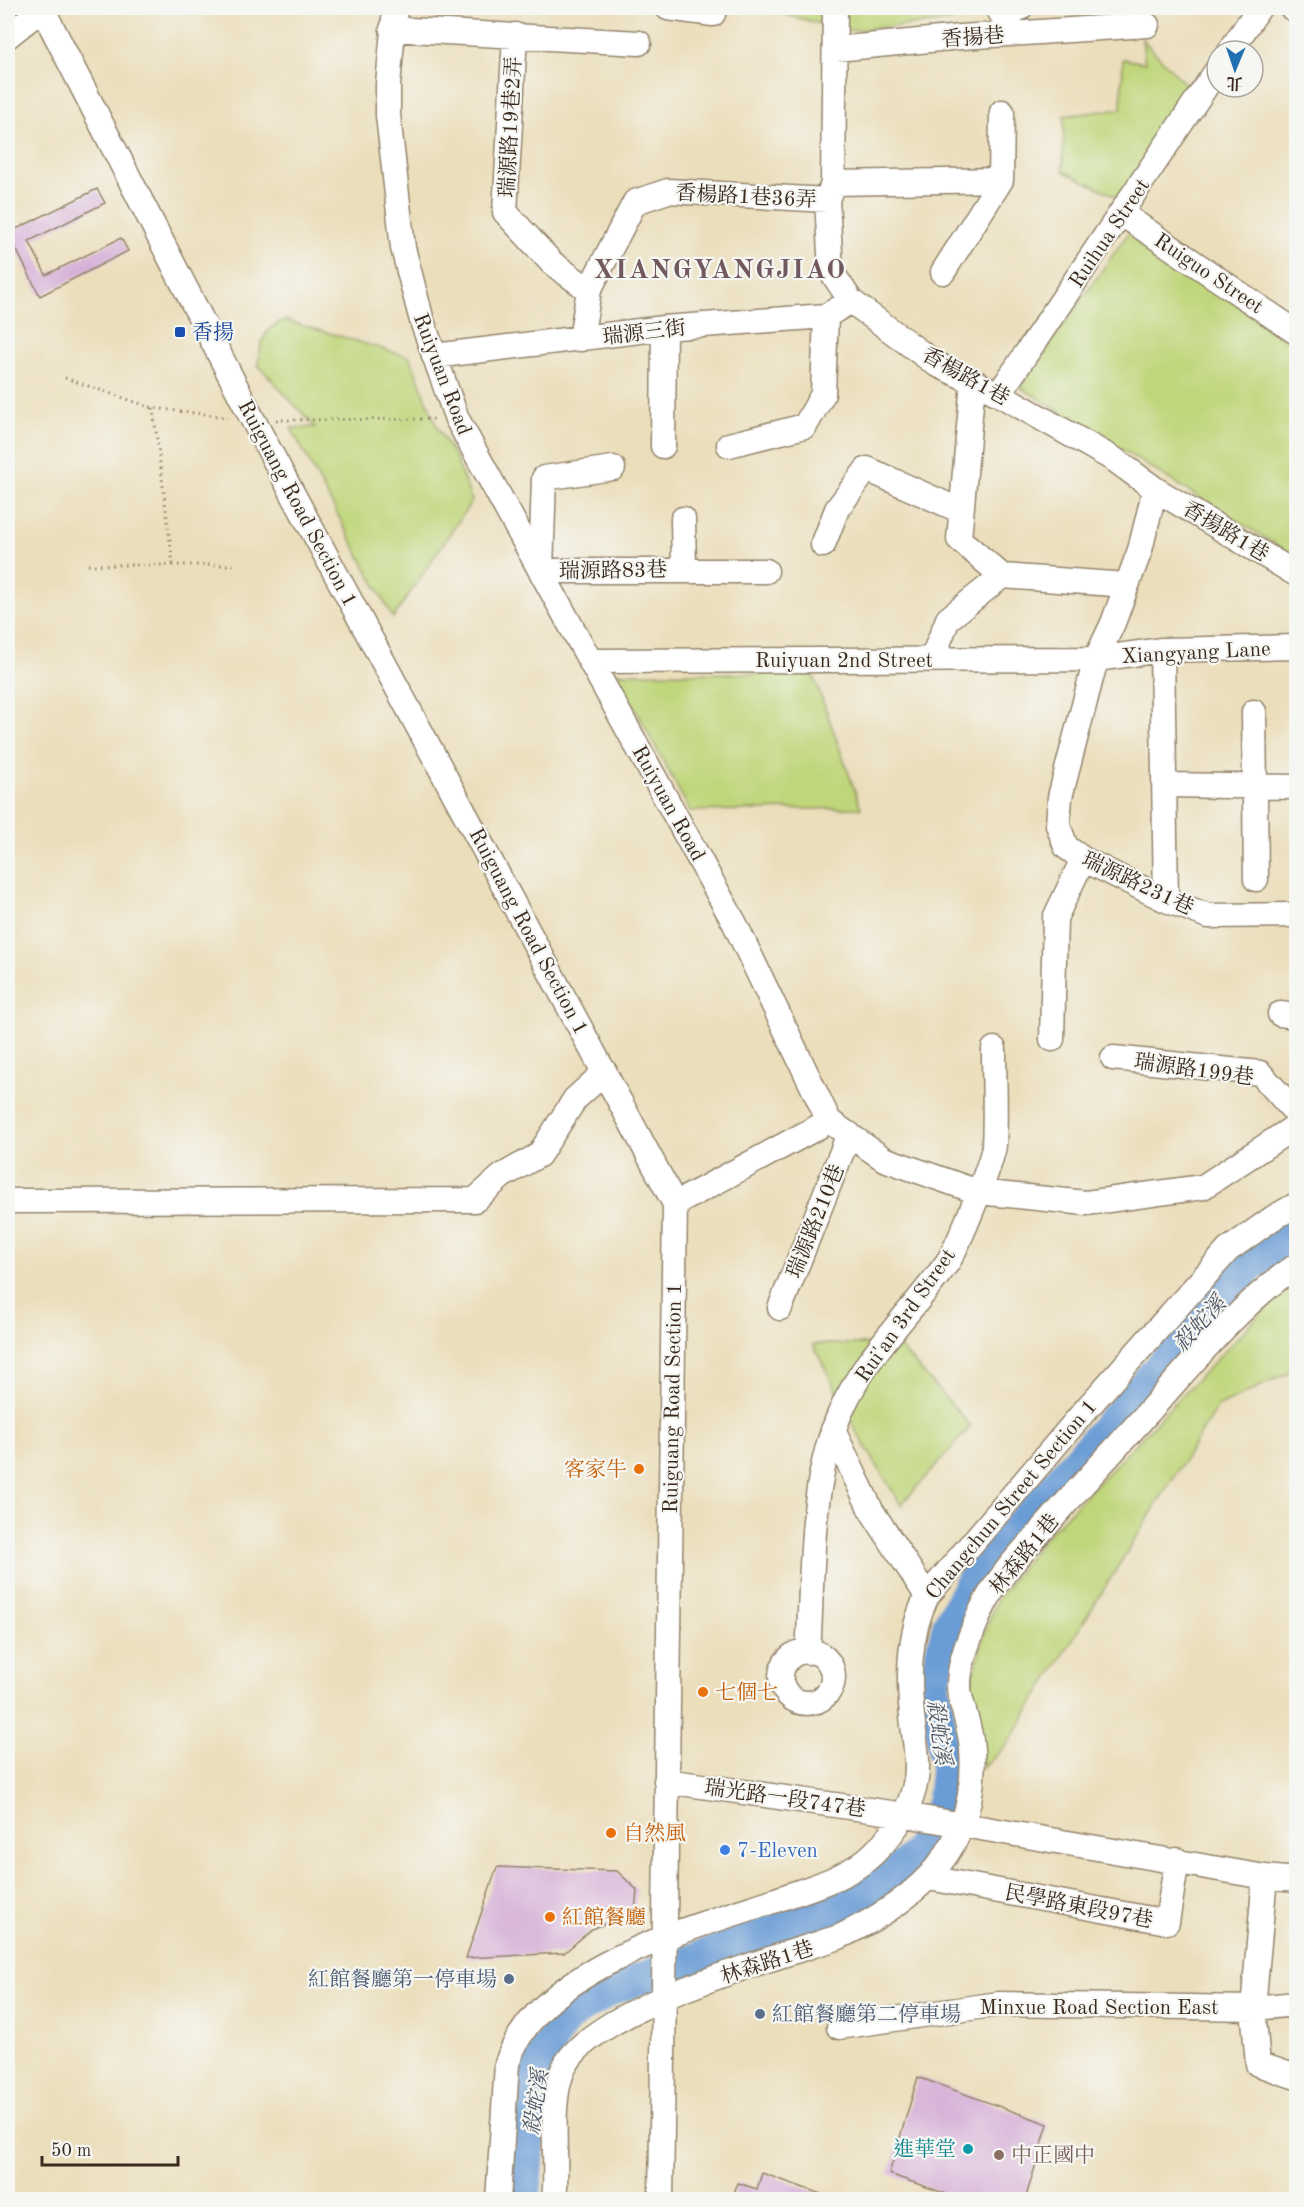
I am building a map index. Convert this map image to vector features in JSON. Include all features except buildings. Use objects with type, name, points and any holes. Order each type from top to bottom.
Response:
[{"type":"street","points":[[8,36],[42,8]]},
{"type":"street","name":"Ruiguang Road Section 1","points":[[42,8],[253,420],[606,1072],[675,1204],[662,2199]]},
{"type":"street","points":[[668,8],[713,14],[715,8]]},
{"type":"street","name":"香楊路1巷","points":[[836,8],[830,191],[831,270],[851,301],[936,364],[999,394],[1115,459],[1155,489]]},
{"type":"street","name":"香揚巷","points":[[998,8],[1003,17],[1020,8]]},
{"type":"street","points":[[1238,39],[1259,8]]},
{"type":"street","points":[[1292,8],[1296,10]]},
{"type":"street","points":[[394,18],[515,35],[639,43]]},
{"type":"street","name":"Ruiyuan Road","points":[[394,18],[388,115],[403,248],[411,287],[457,419],[735,924],[839,1127],[884,1158],[978,1192],[1086,1203],[1203,1186],[1296,1126]]},
{"type":"street","name":"香揚巷","points":[[836,49],[961,37],[1147,25]]},
{"type":"street","name":"瑞源路19巷2弄","points":[[515,35],[505,212],[552,264],[589,290]]},
{"type":"street","name":"Ruihua Street","points":[[999,394],[1205,88]]},
{"type":"street","points":[[943,272],[1002,180],[1002,112]]},
{"type":"street","points":[[830,191],[1002,180]]},
{"type":"street","name":"香楊路1巷36弄","points":[[581,339],[589,290],[635,202],[668,191],[830,191]]},
{"type":"street","name":"Ruiguo Street","points":[[1122,214],[1296,333]]},
{"type":"street","name":"瑞源三街","points":[[434,356],[664,328],[826,316],[851,301]]},
{"type":"street","points":[[729,445],[805,426],[823,394],[826,316]]},
{"type":"street","points":[[663,446],[664,328]]},
{"type":"street","points":[[973,382],[959,539],[1002,576],[1127,585]]},
{"type":"street","points":[[541,571],[544,478],[613,468]]},
{"type":"street","points":[[822,545],[837,508],[867,469],[961,511]]},
{"type":"street","points":[[1096,659],[1140,550],[1155,489]]},
{"type":"street","name":"香揚路1巷","points":[[1155,489],[1296,574]]},
{"type":"street","points":[[683,519],[684,570]]},
{"type":"street","name":"瑞源路83巷","points":[[541,571],[766,571]]},
{"type":"street","points":[[932,659],[948,619],[1002,576]]},
{"type":"street","name":"Xiangyang Lane","points":[[1096,659],[1162,650],[1296,647]]},
{"type":"street","points":[[1162,650],[1166,900]]},
{"type":"street","name":"Ruiyuan 2nd Street","points":[[592,661],[1096,659]]},
{"type":"street","name":"瑞源路231巷","points":[[1096,659],[1059,807],[1058,825],[1066,847],[1083,859],[1166,900],[1208,915],[1296,915]]},
{"type":"street","points":[[1254,712],[1256,879]]},
{"type":"street","points":[[1164,785],[1296,787]]},
{"type":"street","points":[[1052,1039],[1055,918],[1083,859]]},
{"type":"street","name":"Rui'an 3rd Street","points":[[808,1652],[821,1479],[833,1430],[865,1365],[884,1338],[949,1261],[994,1148],[994,1049]]},
{"type":"street","name":"瑞源路199巷","points":[[1113,1058],[1260,1073],[1296,1113]]},
{"type":"street","points":[[8,1201],[475,1200],[502,1176],[539,1155],[575,1099],[606,1072]]},
{"type":"street","points":[[675,1204],[839,1127]]},
{"type":"street","name":"瑞源路210巷","points":[[780,1308],[839,1127]]},
{"type":"street","name":"Changchun Street Section 1","points":[[498,2199],[507,2064],[513,2046],[543,2010],[589,1973],[613,1959],[664,1938],[821,1884],[849,1871],[872,1855],[905,1815],[917,1779],[911,1709],[913,1632],[927,1596],[1088,1407],[1228,1250],[1273,1218],[1296,1205]]},
{"type":"street","name":"林森路1巷","points":[[554,2199],[557,2092],[562,2071],[575,2052],[597,2033],[664,1998],[839,1937],[890,1911],[943,1863],[963,1826],[970,1791],[972,1748],[959,1693],[959,1677],[976,1623],[994,1587],[1091,1475],[1263,1290],[1296,1266]]},
{"type":"street","points":[[833,1430],[871,1510],[927,1596]]},
{"type":"street","name":"瑞光路一段747巷","points":[[666,1782],[905,1815],[963,1826]]},
{"type":"street","points":[[963,1826],[1178,1860],[1265,1877],[1296,1880]]},
{"type":"street","name":"民學路東段97巷","points":[[929,1878],[1167,1922],[1178,1860]]},
{"type":"street","points":[[1265,1877],[1253,2008],[1258,2064],[1296,2077]]},
{"type":"street","name":"Minxue Road Section East","points":[[840,2027],[999,2004],[1253,2008],[1296,2004]]},
{"type":"path","points":[[153,408],[173,564]]},
{"type":"path","points":[[88,566],[173,564],[236,566]]},
{"type":"green space","points":[[763,8],[946,8],[953,21],[845,31]]},
{"type":"green space","points":[[1142,39],[1191,90],[1120,198],[1063,171],[1064,116],[1121,109],[1123,59],[1145,63]]},
{"type":"green space","points":[[1129,232],[1296,345],[1296,557],[1020,387]]},
{"type":"green space","points":[[285,320],[410,357],[437,427],[455,457],[472,501],[393,618],[291,428],[315,427],[258,365],[260,350],[267,332]]},
{"type":"green space","points":[[616,673],[813,674],[861,808],[690,811]]},
{"type":"green space","points":[[1296,1280],[1296,1369],[1217,1407],[1007,1745],[983,1768],[969,1691],[985,1632],[997,1600],[1042,1541],[1287,1286]]},
{"type":"green space","points":[[813,1344],[897,1344],[971,1426],[901,1505],[857,1433]]},
{"type":"waterway","name":"殺蛇溪","points":[[524,2200],[536,2067],[565,2018],[609,1990],[849,1903],[882,1883],[918,1853],[943,1804],[947,1766],[933,1684],[949,1624],[975,1576],[1248,1268],[1296,1231]]},
{"type":"place","name":"香揚","points":[[180,332]]},
{"type":"place","name":"客家牛","points":[[639,1469]]},
{"type":"place","name":"七個七","points":[[703,1692]]},
{"type":"place","name":"自然風","points":[[611,1833]]},
{"type":"place","name":"7-Eleven","points":[[725,1850]]},
{"type":"place","name":"紅館餐廳","points":[[550,1917]]},
{"type":"place","name":"紅館餐廳第一停車場","points":[[509,1979]]},
{"type":"place","name":"紅館餐廳第二停車場","points":[[760,2014]]},
{"type":"place","name":"進華堂","points":[[968,2149]]},
{"type":"place","name":"中正國中","points":[[999,2155]]},
{"type":"district","name":"XIANGYANGJIAO","points":[[720,269]]}]
